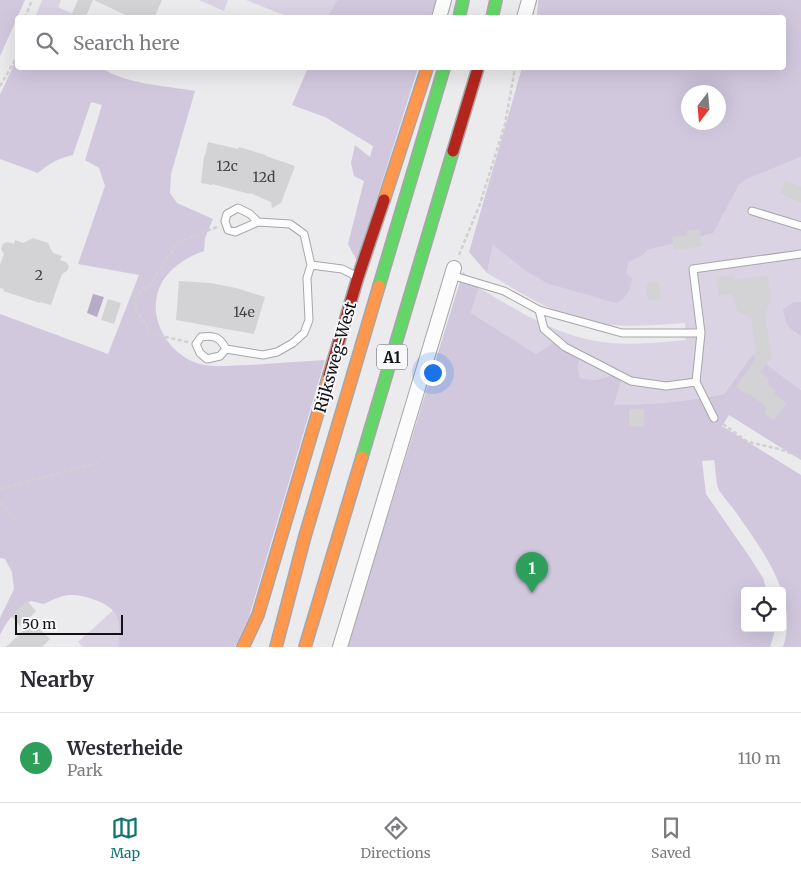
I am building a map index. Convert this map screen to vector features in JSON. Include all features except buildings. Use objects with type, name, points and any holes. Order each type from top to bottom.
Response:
[{"type":"main road","points":[[460,15],[463,0]]},
{"type":"main road","points":[[493,15],[496,0]]},
{"type":"main road","name":"Rijksweg-West","points":[[243,647],[258,615],[358,276],[426,70]]},
{"type":"main road","name":"A1","points":[[276,647],[305,536],[443,70]]},
{"type":"main road","name":"A1","points":[[305,647],[477,70]]},
{"type":"street","points":[[441,15],[444,0]]},
{"type":"street","points":[[525,15],[528,0]]},
{"type":"street","points":[[340,647],[452,272]]},
{"type":"lane","points":[[226,349],[263,355],[277,352],[304,333],[309,320],[307,278],[311,265],[304,234],[290,224],[258,222],[235,232],[228,230],[226,224],[227,214],[238,208],[250,214],[258,222]]},
{"type":"lane","points":[[752,211],[801,226]]},
{"type":"lane","points":[[714,418],[696,382],[701,333],[693,269],[801,254]]},
{"type":"lane","points":[[311,265],[342,269],[358,276]]},
{"type":"lane","points":[[452,272],[504,291],[539,310],[622,333],[701,333]]},
{"type":"lane","points":[[539,310],[544,329],[565,347],[631,381],[666,386],[696,382]]},
{"type":"lane","points":[[211,336],[221,340],[226,349],[220,356],[207,359],[200,353],[196,344],[201,337],[211,336]]},
{"type":"path","points":[[26,15],[32,0]]},
{"type":"path","points":[[0,86],[15,59]]},
{"type":"path","points":[[452,272],[480,204],[505,124],[515,70]]},
{"type":"path","points":[[196,344],[148,332],[146,324],[136,310],[135,297],[150,285],[176,243],[226,224]]},
{"type":"path","points":[[714,418],[748,442],[779,449],[801,457]]},
{"type":"path","points":[[0,489],[98,463]]},
{"type":"path","points":[[0,502],[17,521]]},
{"type":"shaded area","points":[[0,0],[25,0],[18,15],[15,15],[15,22],[0,56]]},
{"type":"shaded area","points":[[42,0],[61,0],[58,7],[73,14],[72,15],[36,15]]},
{"type":"shaded area","points":[[199,0],[228,0],[224,11]]},
{"type":"shaded area","points":[[246,0],[337,0],[330,15],[284,15]]},
{"type":"shaded area","points":[[337,0],[436,0],[432,15],[329,15]]},
{"type":"shaded area","points":[[538,0],[801,0],[801,157],[747,179],[739,185],[713,233],[648,250],[628,263],[626,273],[632,278],[630,286],[625,296],[616,303],[546,283],[524,270],[493,245],[487,273],[469,252],[521,70],[786,70],[786,15],[537,15]]},
{"type":"shaded area","points":[[15,62],[15,70],[106,70],[122,78],[134,81],[195,91],[171,174],[170,193],[177,203],[213,219],[205,238],[204,251],[180,263],[170,271],[162,282],[157,294],[156,307],[157,320],[162,332],[178,352],[200,364],[218,366],[325,360],[249,617],[235,647],[118,647],[120,630],[112,609],[101,602],[74,595],[62,596],[44,604],[31,601],[13,615],[0,635],[0,618],[14,589],[12,572],[5,559],[0,558],[0,314],[108,354],[139,275],[78,264],[105,186],[99,168],[85,160],[102,105],[91,102],[73,155],[54,161],[38,173],[0,159],[0,95]]},
{"type":"shaded area","points":[[307,70],[417,70],[357,261],[348,244],[364,181],[354,176],[351,163],[355,145],[370,157],[373,146],[325,117],[292,105]]},
{"type":"shaded area","points":[[801,157],[801,302],[794,302],[794,333],[801,336],[801,390],[753,354],[724,394],[669,402],[614,405],[622,379],[612,375],[595,380],[580,378],[578,368],[580,354],[558,338],[536,354],[471,313],[479,288],[544,324],[586,339],[624,344],[686,340],[685,323],[638,326],[604,325],[579,320],[552,309],[487,273],[493,245],[524,270],[546,283],[625,273],[627,263],[643,255],[648,250],[674,243],[730,201],[739,185],[747,179]]},
{"type":"shaded area","points":[[463,272],[479,288],[471,313],[536,354],[558,338],[569,344],[580,354],[578,368],[580,378],[595,380],[612,375],[622,379],[614,405],[669,402],[724,394],[753,354],[801,390],[801,460],[729,415],[722,426],[801,475],[801,647],[783,647],[787,629],[786,587],[780,587],[767,558],[719,490],[714,460],[702,461],[706,494],[751,559],[763,578],[766,587],[741,587],[741,632],[774,632],[770,647],[347,647]]},
{"type":"shaded area","points":[[93,294],[104,297],[97,317],[87,313]]},
{"type":"shaded area","points":[[794,302],[801,302],[801,336],[790,328],[784,314],[783,309]]},
{"type":"shaded area","points":[[129,596],[130,647],[83,647],[78,642]]},
{"type":"traffic: fast","points":[[460,15],[463,0]]},
{"type":"traffic: fast","points":[[493,15],[496,0]]},
{"type":"traffic: fast","points":[[379,286],[443,70]]},
{"type":"traffic: fast","points":[[362,457],[453,151]]},
{"type":"traffic: slow","points":[[384,200],[426,70]]},
{"type":"traffic: slow","points":[[276,647],[305,536],[379,286]]},
{"type":"traffic: slow","points":[[243,647],[258,615],[329,375]]},
{"type":"traffic: slow","points":[[305,647],[362,457]]},
{"type":"traffic: jam","points":[[453,151],[477,70]]},
{"type":"traffic: jam","points":[[329,375],[358,277],[384,200]]},
{"type":"place","name":"Westerheide","points":[[532,593]]}]
